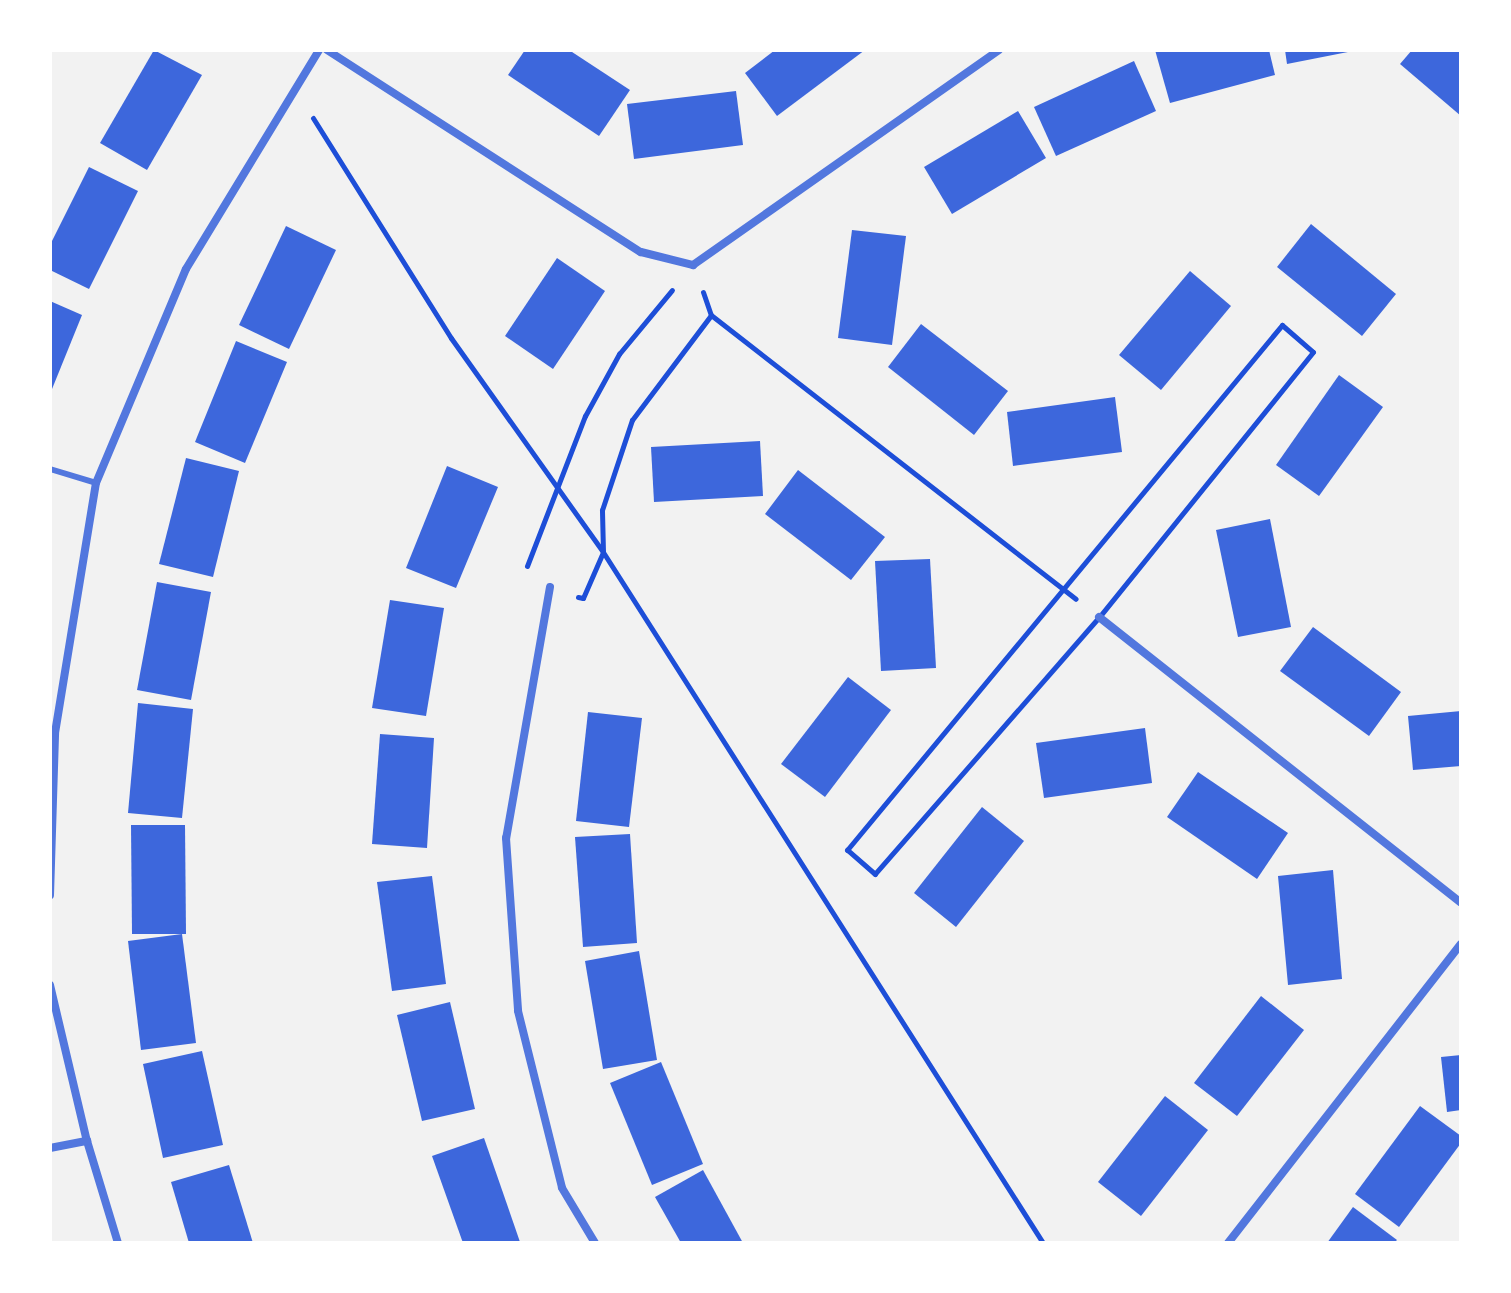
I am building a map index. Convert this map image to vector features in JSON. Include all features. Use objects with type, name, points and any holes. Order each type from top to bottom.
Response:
[{"type":"street","points":[[50,895],[55,733],[96,483],[186,269],[293,86],[319,50]]},
{"type":"street","points":[[327,50],[641,252],[693,265],[999,50]]},
{"type":"street","points":[[550,587],[506,838],[518,1011],[562,1188],[595,1243]]},
{"type":"street","points":[[1099,617],[1461,903]]},
{"type":"street","points":[[1228,1243],[1461,944]]},
{"type":"street","points":[[50,985],[87,1141],[118,1243]]},
{"type":"street","points":[[50,1148],[87,1141]]},
{"type":"lane","points":[[50,469],[96,483]]},
{"type":"path","points":[[293,86],[451,338],[561,488],[603,552],[1043,1243]]},
{"type":"path","points":[[693,265],[619,354],[585,416],[561,488],[523,575],[583,598],[603,552],[602,510],[632,420],[711,315],[1099,617]]},
{"type":"building","points":[[154,50],[202,75],[147,170],[100,143]]},
{"type":"building","points":[[525,50],[569,50],[630,90],[599,136],[508,75]]},
{"type":"building","points":[[775,50],[865,50],[777,116],[745,73]]},
{"type":"building","points":[[1155,50],[1269,50],[1275,75],[1170,103]]},
{"type":"building","points":[[1285,50],[1353,50],[1353,51],[1287,64]]},
{"type":"building","points":[[1412,50],[1461,50],[1461,116],[1400,64]]},
{"type":"building","points":[[1134,61],[1156,111],[1056,156],[1034,107]]},
{"type":"building","points":[[736,91],[743,145],[634,159],[627,104]]},
{"type":"building","points":[[1018,111],[1046,158],[952,214],[924,167]]},
{"type":"building","points":[[89,167],[138,191],[89,289],[50,270],[50,245]]},
{"type":"building","points":[[1311,224],[1396,294],[1362,336],[1277,267]]},
{"type":"building","points":[[286,226],[336,250],[289,349],[239,325]]},
{"type":"building","points":[[852,230],[906,236],[892,345],[838,338]]},
{"type":"building","points":[[557,258],[605,291],[553,369],[505,336]]},
{"type":"building","points":[[1190,271],[1231,306],[1161,390],[1119,355]]},
{"type":"building","points":[[50,301],[82,315],[50,394]]},
{"type":"building","points":[[921,324],[1008,391],[974,435],[888,367]]},
{"type":"building","points":[[236,341],[287,362],[245,463],[195,442]]},
{"type":"building","points":[[1339,375],[1383,407],[1319,496],[1276,465]]},
{"type":"building","points":[[1115,397],[1122,452],[1013,466],[1007,412]]},
{"type":"building","points":[[760,441],[763,496],[654,502],[651,447]]},
{"type":"building","points":[[186,458],[239,471],[213,577],[159,564]]},
{"type":"building","points":[[447,466],[498,487],[456,588],[406,568]]},
{"type":"building","points":[[798,470],[885,537],[851,580],[765,514]]},
{"type":"building","points":[[1270,519],[1291,627],[1238,637],[1216,530]]},
{"type":"building","points":[[930,559],[936,668],[881,671],[875,561]]},
{"type":"building","points":[[157,582],[211,592],[191,700],[137,690]]},
{"type":"building","points":[[390,600],[444,608],[426,716],[372,708]]},
{"type":"building","points":[[1313,627],[1401,692],[1369,736],[1280,671]]},
{"type":"building","points":[[848,677],[891,710],[825,797],[781,764]]},
{"type":"building","points":[[138,703],[193,709],[182,818],[128,813]]},
{"type":"building","points":[[1461,711],[1461,766],[1413,770],[1408,716]]},
{"type":"building","points":[[588,712],[642,718],[629,827],[576,821]]},
{"type":"building","points":[[1145,728],[1152,783],[1044,798],[1036,743]]},
{"type":"building","points":[[380,734],[434,738],[427,848],[372,844]]},
{"type":"building","points":[[1198,772],[1288,833],[1257,879],[1167,817]]},
{"type":"building","points":[[982,807],[1024,841],[956,927],[914,893]]},
{"type":"building","points":[[131,825],[185,825],[186,934],[132,934]]},
{"type":"building","points":[[630,834],[637,943],[583,947],[575,837]]},
{"type":"building","points":[[1333,870],[1342,979],[1288,985],[1278,876]]},
{"type":"building","points":[[432,876],[446,984],[392,991],[377,882]]},
{"type":"building","points":[[182,934],[196,1043],[141,1050],[128,941]]},
{"type":"building","points":[[639,951],[657,1060],[603,1069],[585,961]]},
{"type":"building","points":[[1261,996],[1304,1030],[1237,1116],[1194,1083]]},
{"type":"building","points":[[450,1002],[475,1109],[422,1121],[397,1015]]},
{"type":"building","points":[[202,1051],[223,1145],[163,1158],[143,1064]]},
{"type":"building","points":[[1461,1055],[1461,1110],[1447,1112],[1441,1057]]},
{"type":"building","points":[[661,1062],[703,1164],[652,1185],[610,1083]]},
{"type":"building","points":[[1165,1096],[1208,1130],[1141,1216],[1098,1182]]},
{"type":"building","points":[[1420,1106],[1461,1136],[1461,1143],[1399,1227],[1355,1194]]},
{"type":"building","points":[[484,1138],[520,1242],[463,1243],[432,1156]]},
{"type":"building","points":[[229,1165],[253,1243],[189,1243],[171,1182]]},
{"type":"building","points":[[703,1170],[743,1243],[681,1243],[655,1197]]},
{"type":"building","points":[[1353,1207],[1397,1240],[1394,1243],[1327,1243]]}]
